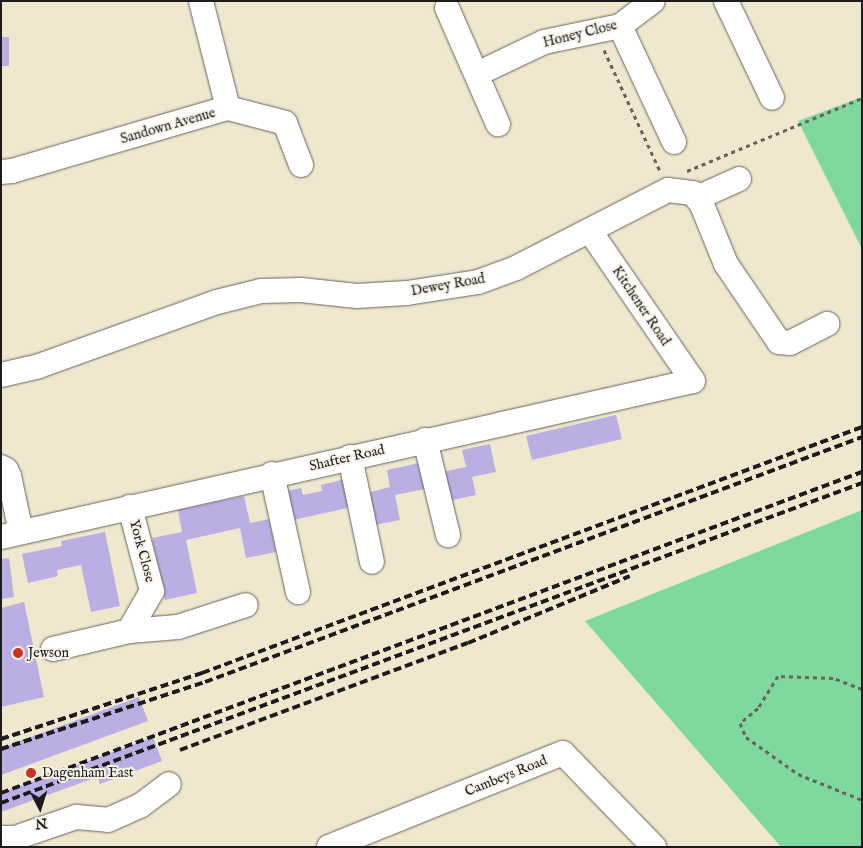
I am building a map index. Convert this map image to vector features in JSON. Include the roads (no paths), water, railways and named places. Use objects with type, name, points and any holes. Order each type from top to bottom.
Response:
[{"type":"street","name":"Sandown Avenue","points":[[1,172],[12,171],[228,108],[202,1]]},
{"type":"street","name":"Honey Close","points":[[477,74],[544,42],[620,26],[653,1]]},
{"type":"street","points":[[726,1],[772,98]]},
{"type":"street","points":[[448,8],[498,124]]},
{"type":"street","points":[[620,26],[674,142]]},
{"type":"street","points":[[228,108],[285,123],[301,165]]},
{"type":"street","points":[[739,179],[697,198],[702,205],[726,264],[779,342],[790,343],[827,324]]},
{"type":"street","name":"Dewey Road","points":[[1,375],[39,366],[217,302],[261,291],[301,290],[357,296],[407,293],[478,282],[516,268],[668,190],[693,193],[697,198]]},
{"type":"street","name":"Kitchener Road","points":[[590,231],[693,381]]},
{"type":"street","name":"Shafter Road","points":[[11,535],[272,474],[693,381]]},
{"type":"street","points":[[425,440],[448,535]]},
{"type":"street","points":[[350,457],[372,562]]},
{"type":"street","points":[[1,468],[6,470],[9,476],[11,535]]},
{"type":"street","points":[[272,474],[298,592]]},
{"type":"street","name":"York Close","points":[[129,631],[152,591],[130,507]]},
{"type":"street","points":[[53,649],[129,631],[178,627],[246,605]]},
{"type":"street","name":"Cambeys Road","points":[[329,847],[563,753],[654,847]]},
{"type":"street","points":[[1,838],[15,838],[76,817],[108,820],[140,806],[169,784]]},
{"type":"railway","points":[[1,739],[202,673],[862,427]]},
{"type":"railway","points":[[1,749],[205,682],[862,437]]},
{"type":"railway","points":[[1,793],[862,472]]},
{"type":"railway","points":[[1,803],[862,483]]},
{"type":"railway","points":[[180,750],[468,643],[630,576]]},
{"type":"place","name":"Jewson","points":[[18,653]]},
{"type":"place","name":"Dagenham East","points":[[31,773]]}]
